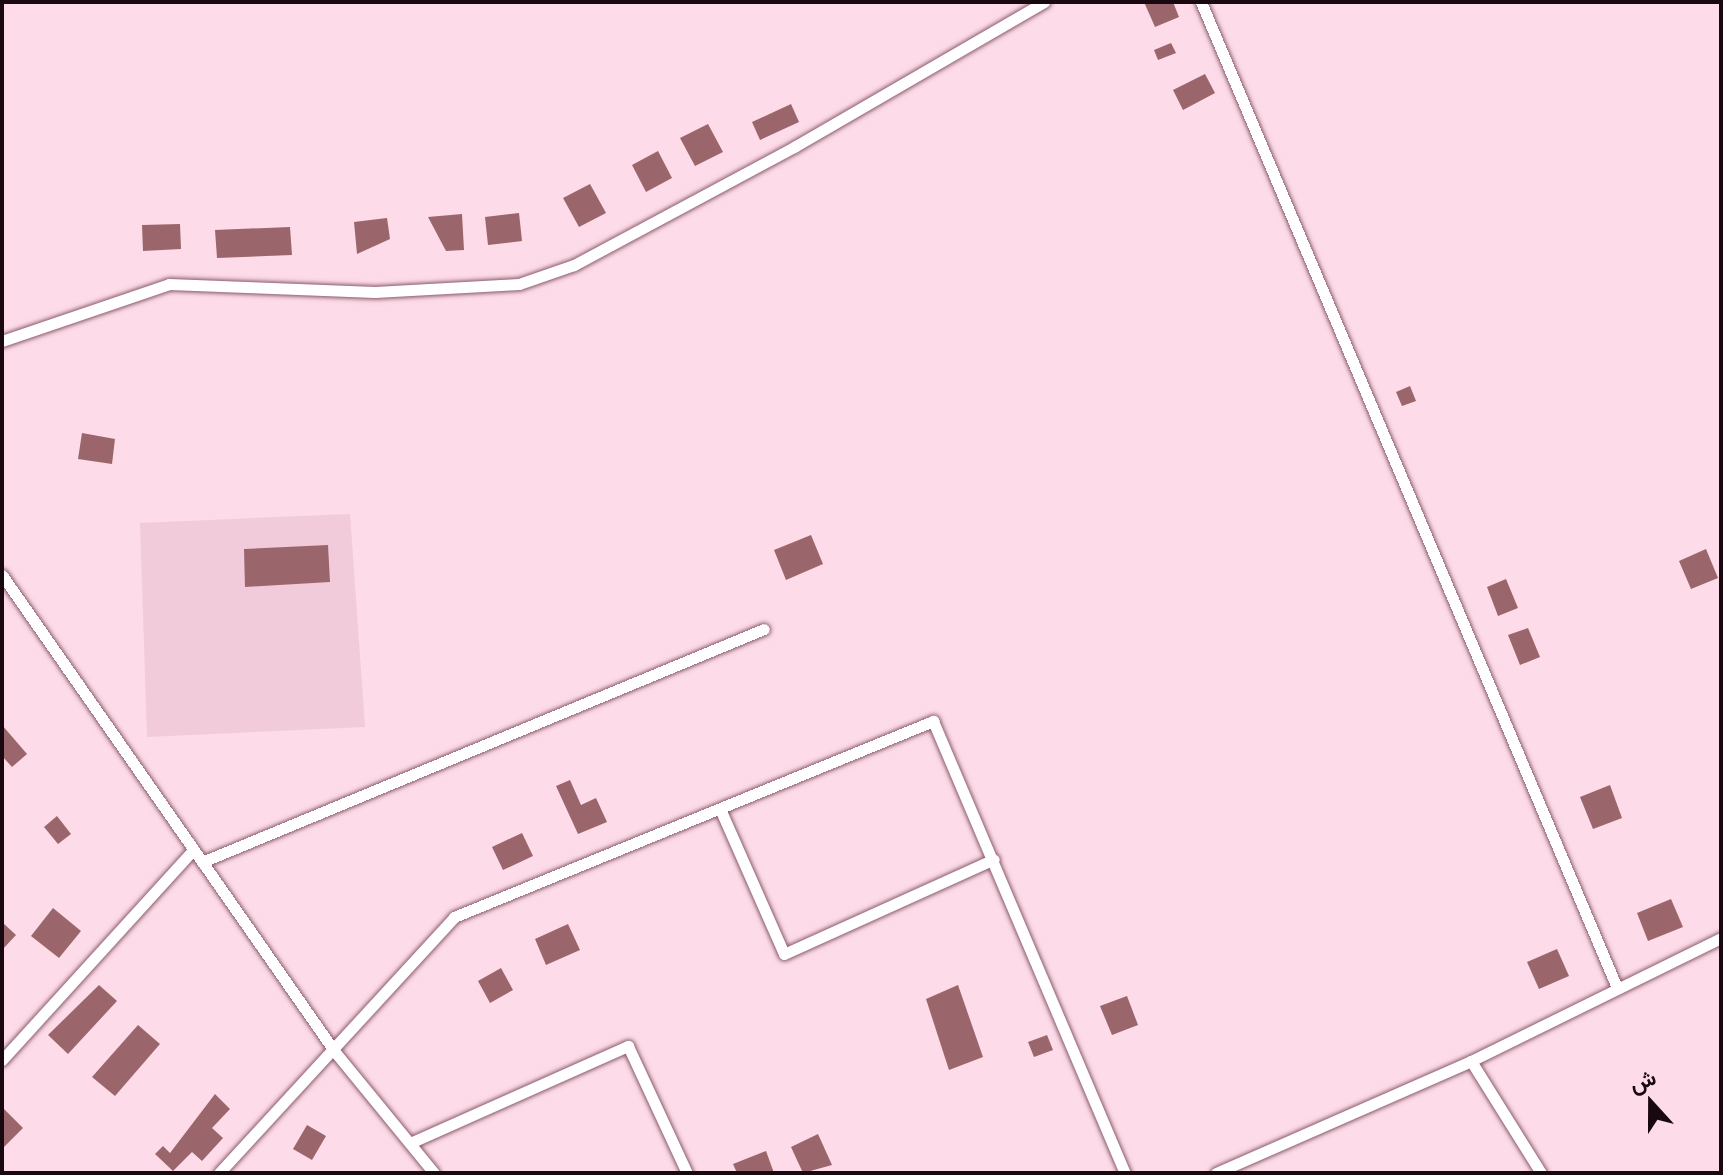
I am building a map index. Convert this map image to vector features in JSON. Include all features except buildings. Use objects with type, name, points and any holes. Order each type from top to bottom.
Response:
[{"type":"street","points":[[2,341],[169,284],[406,292],[519,284],[574,265],[753,170],[1042,2]]},
{"type":"street","points":[[1201,2],[1617,988]]},
{"type":"street","points":[[2,575],[335,1052],[434,1173]]},
{"type":"street","points":[[202,862],[764,629]]},
{"type":"street","points":[[219,1173],[335,1052],[454,917],[721,811],[933,721],[1125,1173]]},
{"type":"street","points":[[721,811],[784,954],[994,859]]},
{"type":"street","points":[[2,1060],[193,850]]},
{"type":"street","points":[[1216,1173],[1471,1061],[1721,938]]},
{"type":"street","points":[[410,1143],[628,1046],[687,1173]]},
{"type":"street","points":[[1471,1061],[1541,1173]]},
{"type":"shaded area","points":[[350,514],[365,727],[147,737],[140,523]]}]
